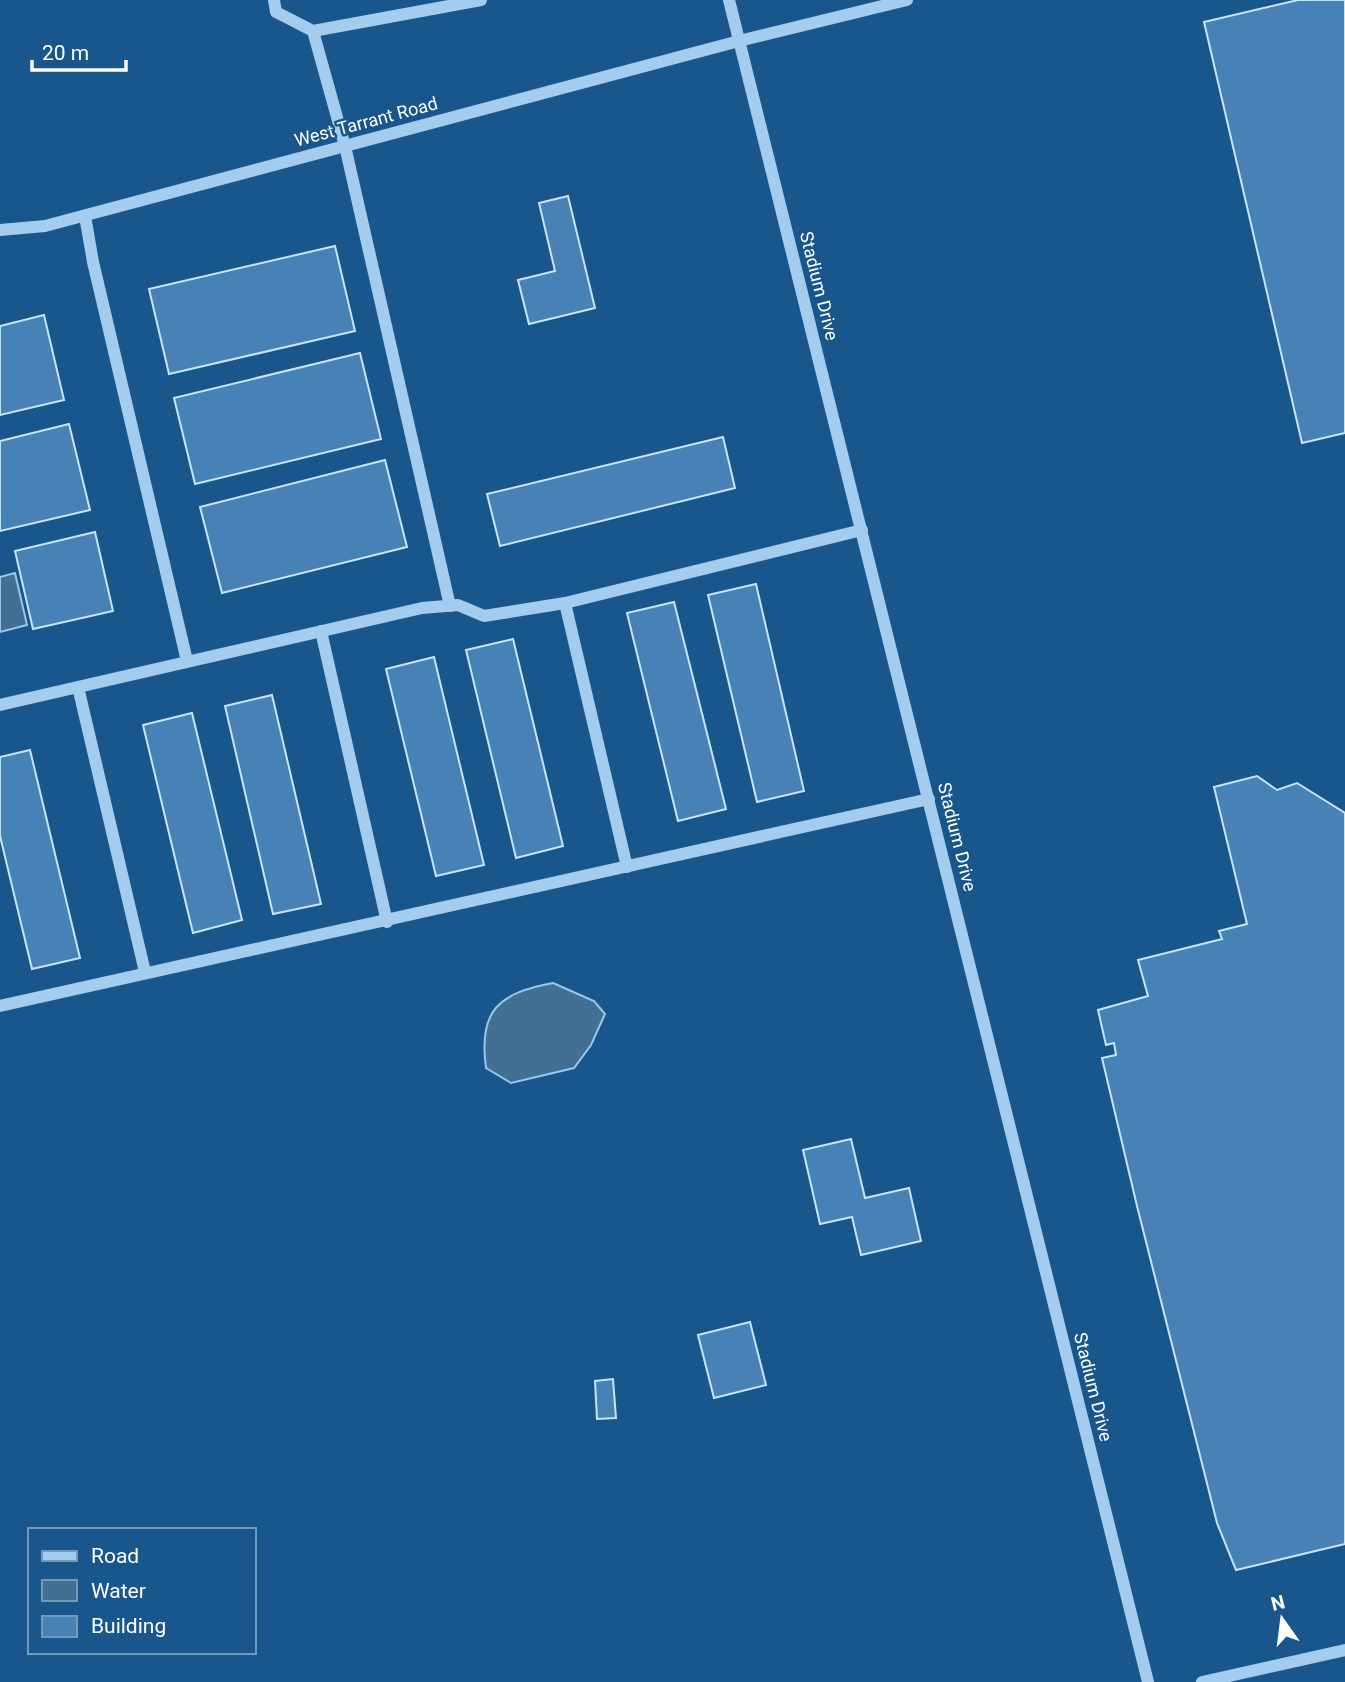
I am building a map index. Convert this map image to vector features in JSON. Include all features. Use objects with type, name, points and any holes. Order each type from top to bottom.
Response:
[{"type":"street","points":[[274,0],[276,12],[313,31],[481,0]]},
{"type":"street","name":"Stadium Drive","points":[[729,0],[1148,1682]]},
{"type":"street","name":"West Tarrant Road","points":[[0,230],[45,226],[85,216],[739,41],[907,0]]},
{"type":"street","points":[[313,31],[345,146],[450,606]]},
{"type":"street","points":[[85,216],[93,262],[187,661]]},
{"type":"street","points":[[0,705],[422,608],[458,605],[484,616],[565,603],[862,530]]},
{"type":"street","points":[[565,603],[627,867]]},
{"type":"street","points":[[321,631],[387,922]]},
{"type":"street","points":[[78,687],[145,972]]},
{"type":"street","points":[[0,1006],[145,972],[387,922],[929,799]]},
{"type":"street","points":[[1202,1682],[1345,1650]]},
{"type":"water","points":[[15,573],[27,625],[0,632],[0,577]]},
{"type":"water","points":[[553,983],[594,1001],[605,1014],[591,1045],[574,1068],[511,1083],[486,1068],[484,1048],[489,1018],[496,1007],[506,999],[519,992]]},
{"type":"building","points":[[1298,0],[1345,0],[1345,433],[1302,443],[1204,22]]},
{"type":"building","points":[[568,196],[595,308],[529,324],[518,280],[555,271],[539,203]]},
{"type":"building","points":[[335,246],[355,331],[169,374],[149,289]]},
{"type":"building","points":[[44,315],[64,400],[0,415],[0,326]]},
{"type":"building","points":[[360,353],[381,439],[195,484],[174,398]]},
{"type":"building","points":[[69,424],[90,510],[0,531],[0,441]]},
{"type":"building","points":[[723,437],[735,488],[500,546],[487,494]]},
{"type":"building","points":[[385,460],[407,547],[222,593],[200,507]]},
{"type":"building","points":[[95,532],[113,611],[33,629],[15,551]]},
{"type":"building","points":[[756,584],[804,791],[757,802],[708,595]]},
{"type":"building","points":[[674,602],[726,809],[678,821],[627,613]]},
{"type":"building","points":[[513,639],[563,846],[516,858],[466,650]]},
{"type":"building","points":[[434,657],[484,865],[436,876],[386,669]]},
{"type":"building","points":[[272,695],[321,904],[273,914],[225,706]]},
{"type":"building","points":[[192,713],[242,920],[193,933],[143,725]]},
{"type":"building","points":[[30,750],[80,958],[32,969],[0,836],[0,757]]},
{"type":"building","points":[[1257,776],[1277,790],[1297,783],[1345,813],[1345,1544],[1236,1570],[1217,1523],[1137,1206],[1102,1058],[1116,1055],[1114,1043],[1106,1045],[1098,1010],[1148,996],[1138,960],[1222,939],[1219,931],[1247,924],[1214,787]]},
{"type":"building","points":[[851,1139],[865,1198],[909,1188],[921,1241],[861,1255],[852,1217],[820,1224],[803,1150]]},
{"type":"building","points":[[750,1322],[766,1385],[714,1398],[698,1335]]},
{"type":"building","points":[[613,1379],[616,1418],[597,1419],[595,1381]]}]
